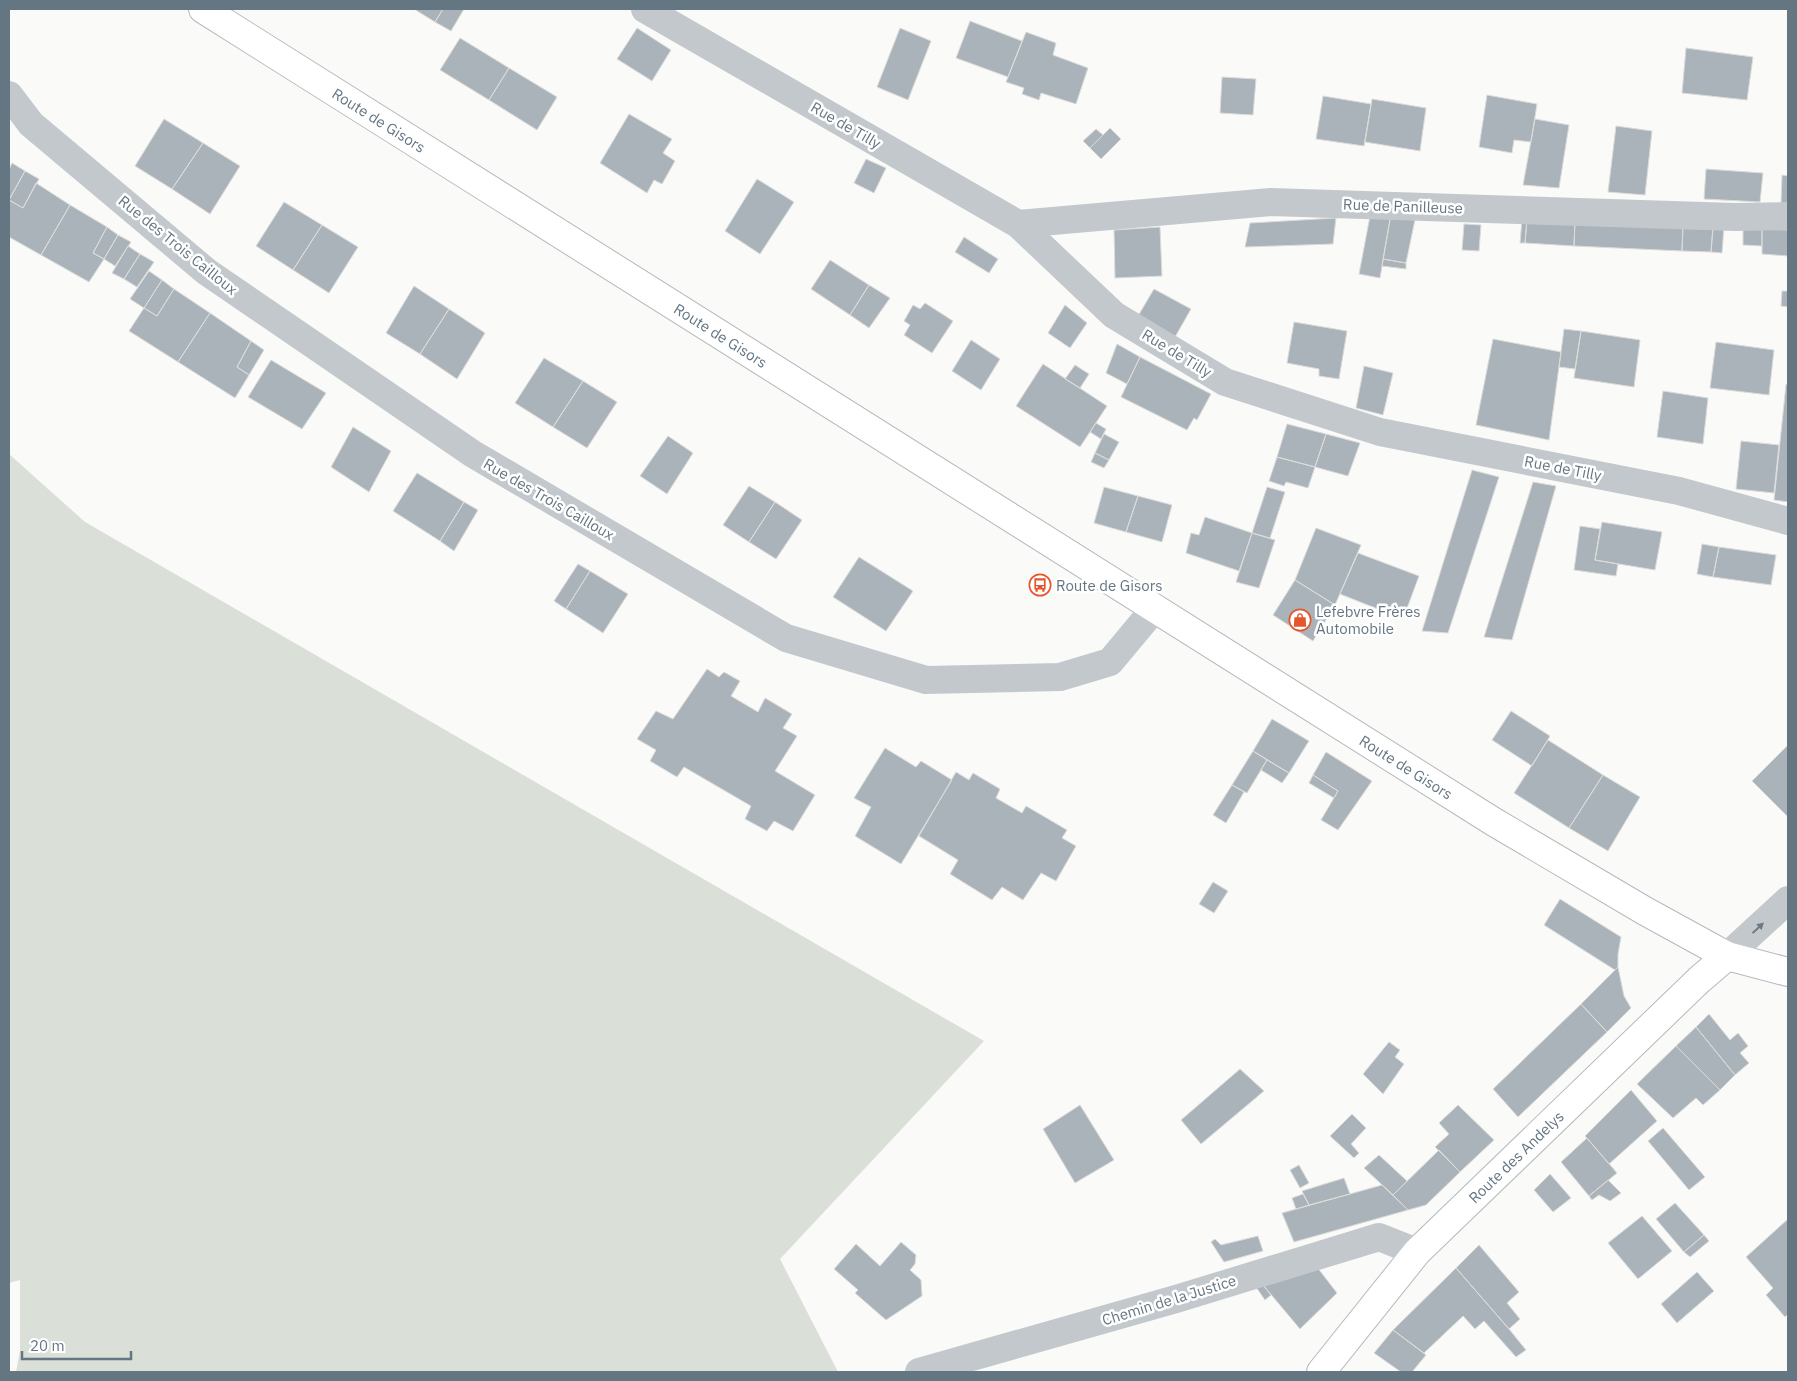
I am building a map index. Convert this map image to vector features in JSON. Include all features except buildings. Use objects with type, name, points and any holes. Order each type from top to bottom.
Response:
[{"type":"main road","name":"Route de Gisors","points":[[203,9],[1494,822],[1645,911],[1727,956],[1788,972]]},
{"type":"main road","name":"Route des Andelys","points":[[1321,1372],[1417,1252],[1699,980],[1727,956]]},
{"type":"street","name":"Rue de Tilly","points":[[645,9],[1018,224],[1114,315],[1225,382],[1380,432],[1679,491],[1788,521]]},
{"type":"street","name":"Rue des Trois Cailloux","points":[[9,95],[31,124],[207,272],[473,454],[786,638],[926,680],[1060,677],[1110,662],[1155,608]]},
{"type":"street","name":"Rue de Panilleuse","points":[[1018,224],[1271,202],[1725,216],[1788,216]]},
{"type":"street","points":[[1727,956],[1788,900]]},
{"type":"street","name":"Chemin de la Justice","points":[[919,1372],[1176,1299],[1378,1237],[1417,1252]]},
{"type":"shaded area","points":[[9,454],[85,522],[984,1041],[780,1259],[838,1372],[16,1372],[20,1351],[20,1280],[9,1283]]},
{"type":"place","name":"Route de Gisors","points":[[1040,585]]},
{"type":"place","name":"Lefebvre Frères Automobile","points":[[1300,620]]}]
